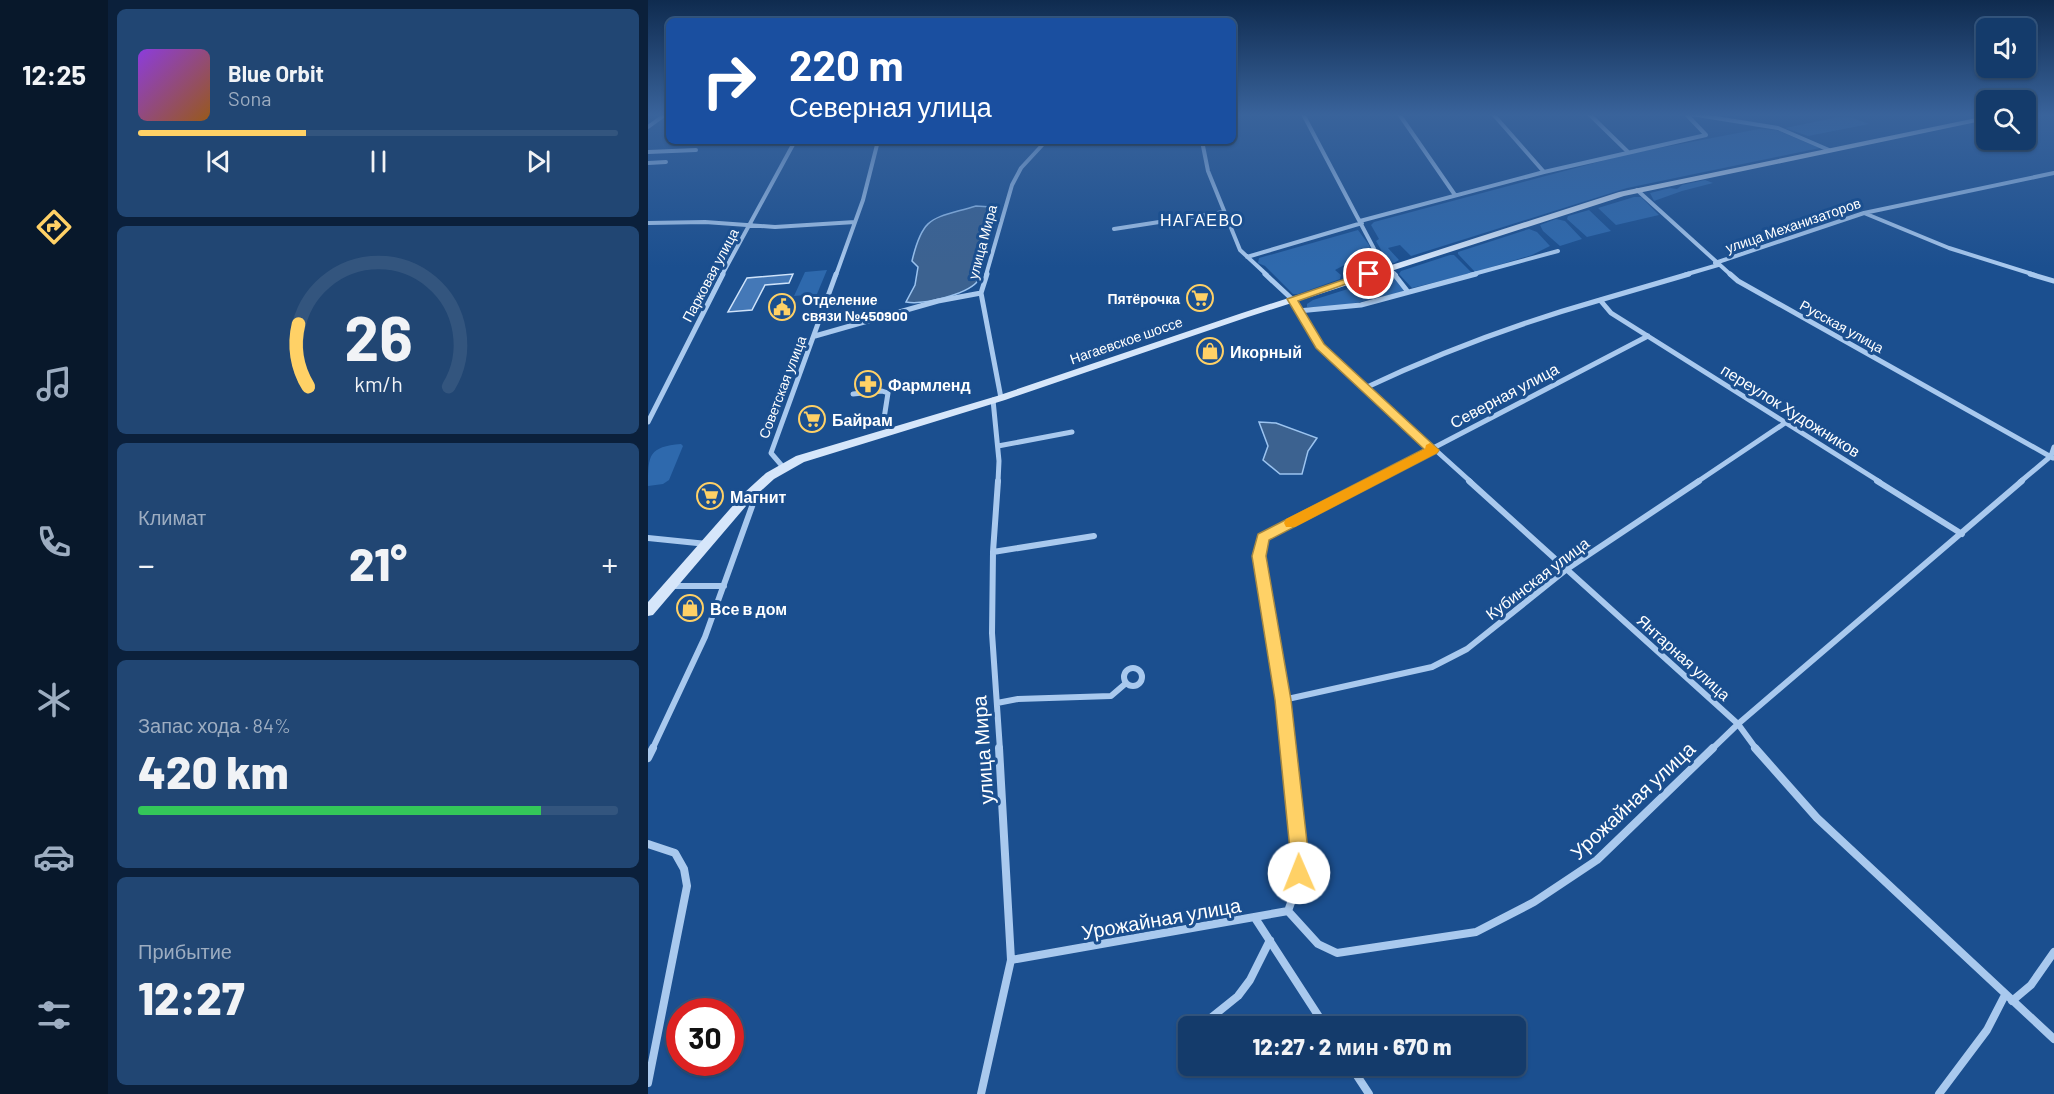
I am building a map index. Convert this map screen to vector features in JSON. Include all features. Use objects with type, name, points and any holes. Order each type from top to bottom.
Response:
[{"type":"street","name":"Парковая улица","points":[[648,422],[717,284],[782,165]]},
{"type":"street","name":"Советская улица","points":[[783,467],[771,453],[815,336],[873,165]]},
{"type":"street","name":"улица Мира","points":[[981,1094],[1011,960],[997,703],[993,680],[993,552],[999,461],[997,399],[999,378],[981,293],[1012,185],[1024,165]]},
{"type":"street","points":[[1207,165],[1240,250],[1292,299]]},
{"type":"street","points":[[1330,165],[1381,262],[1408,292]]},
{"type":"street","points":[[1434,165],[1455,195]]},
{"type":"street","points":[[1538,165],[1544,172]]},
{"type":"street","points":[[1246,256],[1455,195],[1573,165]]},
{"type":"street","name":"Нагаевское шоссе","points":[[648,611],[760,485],[783,467],[800,459],[997,399],[1292,299],[1560,212],[1637,190],[1757,165]]},
{"type":"street","name":"улица Механизаторов","points":[[1365,388],[1431,357],[1537,318],[1717,264],[1864,213],[2054,173]]},
{"type":"street","name":"Русская улица","points":[[1637,190],[1738,282],[2052,457]]},
{"type":"street","points":[[1114,229],[1224,212]]},
{"type":"street","points":[[1864,213],[1949,248],[2054,281]]},
{"type":"street","points":[[648,223],[705,222],[775,226],[855,222]]},
{"type":"street","points":[[1298,311],[1309,308],[1347,308],[1558,251]]},
{"type":"street","points":[[815,336],[938,301],[981,293]]},
{"type":"street","name":"Янтарная улица","points":[[1292,299],[1320,346],[1738,724],[1749,741],[1816,818],[2054,1040]]},
{"type":"street","name":"переулок Художников","points":[[1600,300],[1606,308],[1648,336],[1962,534]]},
{"type":"street","name":"Северная улица","points":[[1288,911],[1297,886],[1300,860],[1283,700],[1259,556],[1263,537],[1648,336]]},
{"type":"street","points":[[853,394],[882,391],[888,393],[883,425],[894,430]]},
{"type":"street","name":"Кубинская улица","points":[[1283,700],[1432,667],[1467,649],[1567,569],[1785,423]]},
{"type":"street","points":[[998,446],[1072,432]]},
{"type":"street","name":"Урожайная улица","points":[[1011,960],[1288,911],[1318,944],[1337,953],[1476,932],[1534,902],[1597,860],[1738,724],[2052,457],[2054,447]]},
{"type":"street","points":[[648,758],[705,637],[760,485]]},
{"type":"street","points":[[993,552],[1094,536]]},
{"type":"street","points":[[649,539],[708,544]]},
{"type":"street","points":[[671,586],[724,586]]},
{"type":"street","points":[[997,703],[1018,699],[1111,696],[1125,684]]},
{"type":"street","points":[[648,844],[675,854],[684,869],[687,886],[648,1083]]},
{"type":"street","points":[[1255,918],[1319,1016]]},
{"type":"street","points":[[1212,1016],[1238,996],[1250,980],[1270,940]]},
{"type":"street","points":[[1939,1094],[2009,998],[2031,985],[2054,952]]},
{"type":"street","points":[[1357,1076],[1369,1094]]},
{"type":"shaded area","points":[[1587,165],[1738,165],[1627,188],[1411,256],[1400,245],[1388,248],[1399,260],[1394,263],[1388,262],[1376,241],[1379,239],[1371,225],[1374,222]]},
{"type":"shaded area","points":[[1705,180],[1713,183],[1654,201],[1650,193],[1670,188],[1677,189],[1682,185]]},
{"type":"shaded area","points":[[1641,197],[1659,215],[1616,225],[1598,208]]},
{"type":"shaded area","points":[[976,206],[991,207],[973,273],[977,282],[963,291],[943,298],[923,302],[906,302],[915,285],[918,267],[912,261],[916,246],[926,226],[940,217]]},
{"type":"shaded area","points":[[1589,210],[1611,231],[1587,237],[1567,219],[1568,216]]},
{"type":"shaded area","points":[[1556,219],[1565,221],[1582,239],[1560,246],[1543,231],[1540,225]]},
{"type":"shaded area","points":[[1529,229],[1537,232],[1550,246],[1532,255],[1475,272],[1458,254],[1458,252]]},
{"type":"shaded area","points":[[1358,230],[1369,245],[1374,258],[1350,262],[1335,270],[1341,275],[1340,279],[1298,294],[1293,294],[1265,266],[1258,263],[1259,258]]},
{"type":"shaded area","points":[[1454,255],[1472,273],[1412,288],[1399,274],[1401,271]]},
{"type":"shaded area","points":[[827,270],[817,294],[794,296],[805,272]]},
{"type":"shaded area","points":[[1392,275],[1404,291],[1344,305],[1307,307],[1307,304],[1313,300]]},
{"type":"shaded area","points":[[1259,422],[1276,423],[1317,438],[1308,451],[1302,474],[1280,474],[1263,460],[1268,446]]},
{"type":"shaded area","points":[[681,444],[683,446],[669,480],[663,484],[648,486],[652,454],[662,447]]},
{"type":"building","points":[[793,274],[789,283],[765,285],[752,310],[728,312],[747,278]]},
{"type":"slow traffic","points":[[1291,523],[1433,450],[1430,448]]},
{"type":"place","name":"Пятёрочка","points":[[1200,298]]},
{"type":"place","name":"Отделение связи №450900","points":[[782,307]]},
{"type":"place","name":"Икорный","points":[[1210,351]]},
{"type":"place","name":"Фармленд","points":[[868,384]]},
{"type":"place","name":"Байрам","points":[[812,419]]},
{"type":"place","name":"Магнит","points":[[710,496]]},
{"type":"place","name":"Все в дом","points":[[690,608]]},
{"type":"district","name":"НАГАЕВО","points":[[1202,219]]},
{"type":"route","points":[[1299,873],[1300,860],[1283,700],[1259,556],[1263,537],[1433,450],[1320,346],[1292,299],[1369,274]]}]
